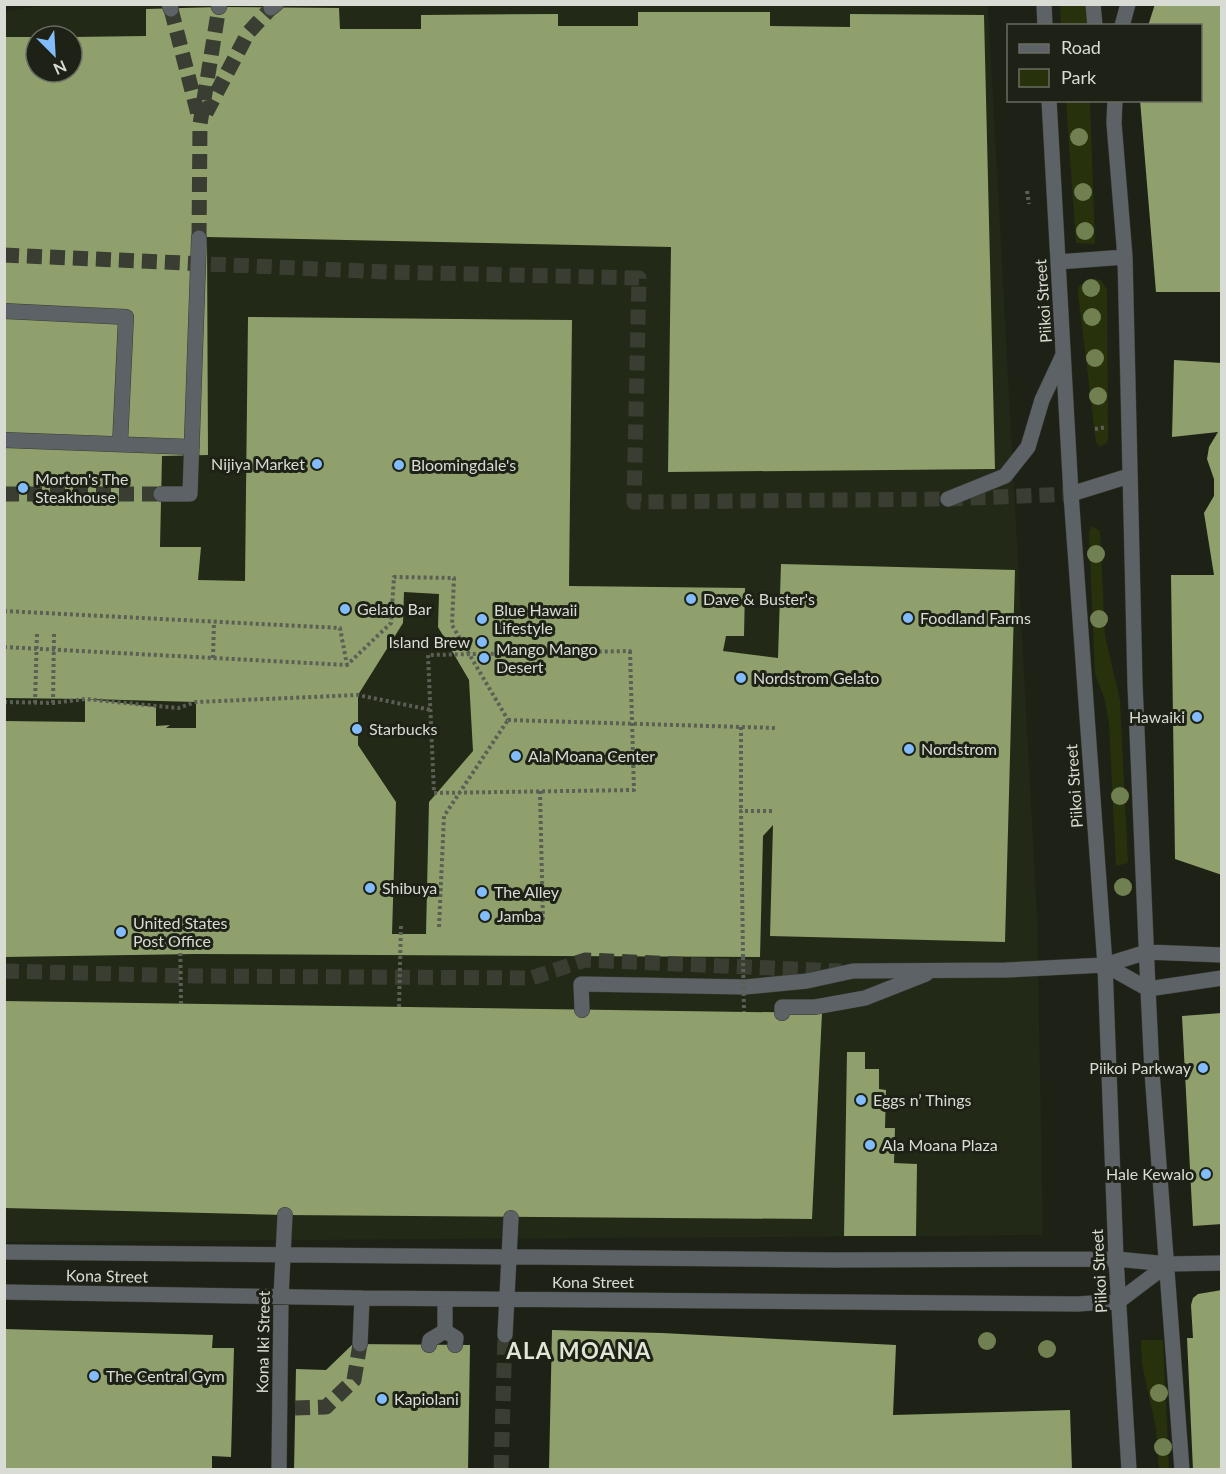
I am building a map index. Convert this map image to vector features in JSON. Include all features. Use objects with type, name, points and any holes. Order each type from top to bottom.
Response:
[{"type":"street","points":[[1044,4],[1045,24]]},
{"type":"street","points":[[1093,4],[1095,24]]},
{"type":"street","points":[[1123,24],[1128,4]]},
{"type":"street","name":"Piikoi Street","points":[[1049,102],[1071,494],[1105,964],[1116,1258],[1129,1470]]},
{"type":"street","points":[[1109,102],[1114,123]]},
{"type":"street","points":[[1115,102],[1114,123],[1125,257],[1135,684],[1152,1072],[1182,1470]]},
{"type":"street","points":[[161,494],[190,494],[199,238]]},
{"type":"street","points":[[1058,262],[1125,257]]},
{"type":"street","points":[[4,311],[126,317],[120,444]]},
{"type":"street","points":[[948,499],[1005,476],[1028,447],[1042,400],[1064,352]]},
{"type":"street","points":[[4,440],[192,447]]},
{"type":"street","points":[[1071,494],[1130,476]]},
{"type":"street","points":[[582,1010],[580,984],[745,987],[807,981],[853,972],[1105,964],[1148,952],[1221,955]]},
{"type":"street","points":[[1105,964],[1148,989],[1221,978]]},
{"type":"street","points":[[782,1013],[782,1007],[815,1007],[866,998],[934,971]]},
{"type":"street","name":"Kona Iki Street","points":[[279,1470],[287,1408],[281,1298],[285,1215]]},
{"type":"street","points":[[505,1335],[511,1218]]},
{"type":"street","name":"Kona Street","points":[[4,1252],[833,1260],[1116,1258],[1168,1264],[1221,1263]]},
{"type":"street","points":[[1119,1301],[1168,1264]]},
{"type":"street","name":"Kona Street","points":[[4,1292],[281,1298],[1066,1304],[1119,1301]]},
{"type":"street","points":[[360,1344],[362,1298]]},
{"type":"street","points":[[445,1299],[445,1331]]},
{"type":"street","points":[[429,1345],[430,1340],[445,1331]]},
{"type":"street","points":[[445,1331],[456,1338],[455,1346]]},
{"type":"path","points":[[1027,191],[1029,204]]},
{"type":"path","points":[[1095,429],[1107,427]]},
{"type":"path","points":[[4,647],[347,665],[391,623],[394,577],[454,578],[452,625],[508,720]]},
{"type":"path","points":[[4,611],[340,628],[347,665]]},
{"type":"path","points":[[213,658],[214,622]]},
{"type":"path","points":[[35,703],[37,633]]},
{"type":"path","points":[[53,704],[54,634]]},
{"type":"path","points":[[630,651],[634,790],[434,793],[431,710],[428,655],[630,651]]},
{"type":"path","points":[[4,702],[53,704],[85,699],[178,708],[196,702],[358,695],[431,710]]},
{"type":"path","points":[[508,720],[741,727],[776,728],[632,724]]},
{"type":"path","points":[[439,927],[444,816],[508,720]]},
{"type":"path","points":[[741,727],[744,1012]]},
{"type":"path","points":[[540,791],[543,922]]},
{"type":"path","points":[[741,811],[774,811]]},
{"type":"path","points":[[399,1007],[401,924]]},
{"type":"path","points":[[180,929],[181,1004]]},
{"type":"shaded area","name":"Ala Moana Center","points":[[53,4],[988,5],[1037,916],[1043,1235],[5,1242],[5,12]]},
{"type":"green space","points":[[1060,5],[1087,5],[1088,24],[1061,24]]},
{"type":"green space","points":[[1066,102],[1090,102],[1095,244],[1076,243]]},
{"type":"green space","points":[[1094,279],[1101,280],[1107,290],[1108,439],[1107,443],[1100,447],[1096,442],[1078,293],[1079,286]]},
{"type":"green space","points":[[1092,526],[1100,531],[1105,636],[1120,700],[1128,863],[1116,866],[1109,724],[1105,700],[1095,674],[1089,532]]},
{"type":"green space","points":[[1141,1340],[1163,1340],[1169,1469],[1159,1469],[1156,1428],[1142,1364]]},
{"type":"building","points":[[1155,4],[1222,4],[1222,292],[1156,292],[1140,102],[1202,102],[1202,24],[1149,24]]},
{"type":"building","name":"Ala Moana Center","points":[[219,7],[339,8],[340,29],[421,29],[421,15],[558,14],[558,26],[638,26],[638,12],[770,12],[770,26],[850,27],[850,14],[984,15],[995,469],[668,472],[671,247],[207,237],[208,455],[162,456],[160,547],[201,547],[198,580],[245,581],[248,317],[572,320],[569,586],[745,588],[744,636],[726,636],[723,651],[778,658],[781,564],[1015,570],[1005,942],[770,936],[773,825],[763,836],[760,957],[195,954],[4,957],[4,721],[85,722],[85,699],[4,698],[4,37],[24,37],[24,84],[84,84],[84,37],[146,36],[146,9]],"holes":[[[404,592],[439,594],[438,627],[469,680],[473,751],[429,802],[426,934],[392,934],[396,802],[358,745],[358,695],[403,623]],[[88,699],[196,702],[196,728],[166,728],[170,725],[156,726],[156,707]]]},
{"type":"building","name":"Hawaiki","points":[[1174,360],[1222,363],[1222,875],[1175,859],[1171,575],[1214,575],[1204,513],[1214,496],[1214,479],[1207,459],[1209,447],[1218,432],[1172,437]]},
{"type":"building","points":[[4,1001],[822,1013],[812,1219],[285,1215],[4,1208]]},
{"type":"building","points":[[1222,1013],[1222,1224],[1193,1226],[1182,1016]]},
{"type":"building","name":"Ala Moana Plaza","points":[[847,1052],[865,1052],[865,1069],[879,1069],[879,1089],[886,1090],[885,1128],[895,1128],[894,1163],[917,1164],[916,1236],[844,1236]]},
{"type":"building","points":[[1222,1290],[1222,1470],[1193,1470],[1187,1338],[1193,1338],[1191,1305],[1193,1298],[1198,1294]]},
{"type":"building","points":[[4,1329],[213,1335],[212,1348],[234,1348],[231,1457],[212,1456],[212,1470],[4,1468]]},
{"type":"building","points":[[552,1330],[896,1345],[893,1415],[1070,1410],[1072,1470],[549,1470]]},
{"type":"building","name":"Kapiolani","points":[[353,1344],[470,1345],[468,1470],[294,1470],[296,1369],[326,1370]]},
{"type":"tunnel","points":[[199,238],[200,124],[219,7]]},
{"type":"tunnel","points":[[206,113],[248,33],[271,8]]},
{"type":"tunnel","points":[[171,9],[199,118]]},
{"type":"tunnel","points":[[4,255],[388,272],[639,278],[634,502],[948,499],[1071,494]]},
{"type":"tunnel","points":[[4,494],[161,494]]},
{"type":"tunnel","points":[[4,971],[194,976],[532,978],[585,960],[841,971]]},
{"type":"tunnel","points":[[501,1470],[505,1335]]},
{"type":"tunnel","points":[[295,1408],[326,1407],[354,1380],[360,1344]]},
{"type":"place","name":"Nijiya Market","points":[[317,464]]},
{"type":"place","name":"Bloomingdale's","points":[[399,465]]},
{"type":"place","name":"Morton's The Steakhouse","points":[[23,488]]},
{"type":"place","name":"Dave & Buster's","points":[[691,599]]},
{"type":"place","name":"Gelato Bar","points":[[345,609]]},
{"type":"place","name":"Foodland Farms","points":[[908,618]]},
{"type":"place","name":"Blue Hawaii Lifestyle","points":[[482,619]]},
{"type":"place","name":"Island Brew","points":[[482,642]]},
{"type":"place","name":"Mango Mango Desert","points":[[484,658]]},
{"type":"place","name":"Nordstrom Gelato","points":[[741,678]]},
{"type":"place","name":"Hawaiki","points":[[1197,717]]},
{"type":"place","name":"Starbucks","points":[[357,729]]},
{"type":"place","name":"Nordstrom","points":[[909,749]]},
{"type":"place","name":"Ala Moana Center","points":[[516,756]]},
{"type":"place","name":"Shibuya","points":[[370,888]]},
{"type":"place","name":"The Alley","points":[[482,892]]},
{"type":"place","name":"Jamba","points":[[485,916]]},
{"type":"place","name":"United States Post Office","points":[[121,932]]},
{"type":"place","name":"Piikoi Parkway","points":[[1203,1068]]},
{"type":"place","name":"Eggs n’ Things","points":[[861,1100]]},
{"type":"place","name":"Ala Moana Plaza","points":[[870,1145]]},
{"type":"place","name":"Hale Kewalo","points":[[1206,1174]]},
{"type":"place","name":"The Central Gym","points":[[94,1376]]},
{"type":"place","name":"Kapiolani","points":[[382,1399]]},
{"type":"district","name":"ALA MOANA","points":[[579,1351]]}]
